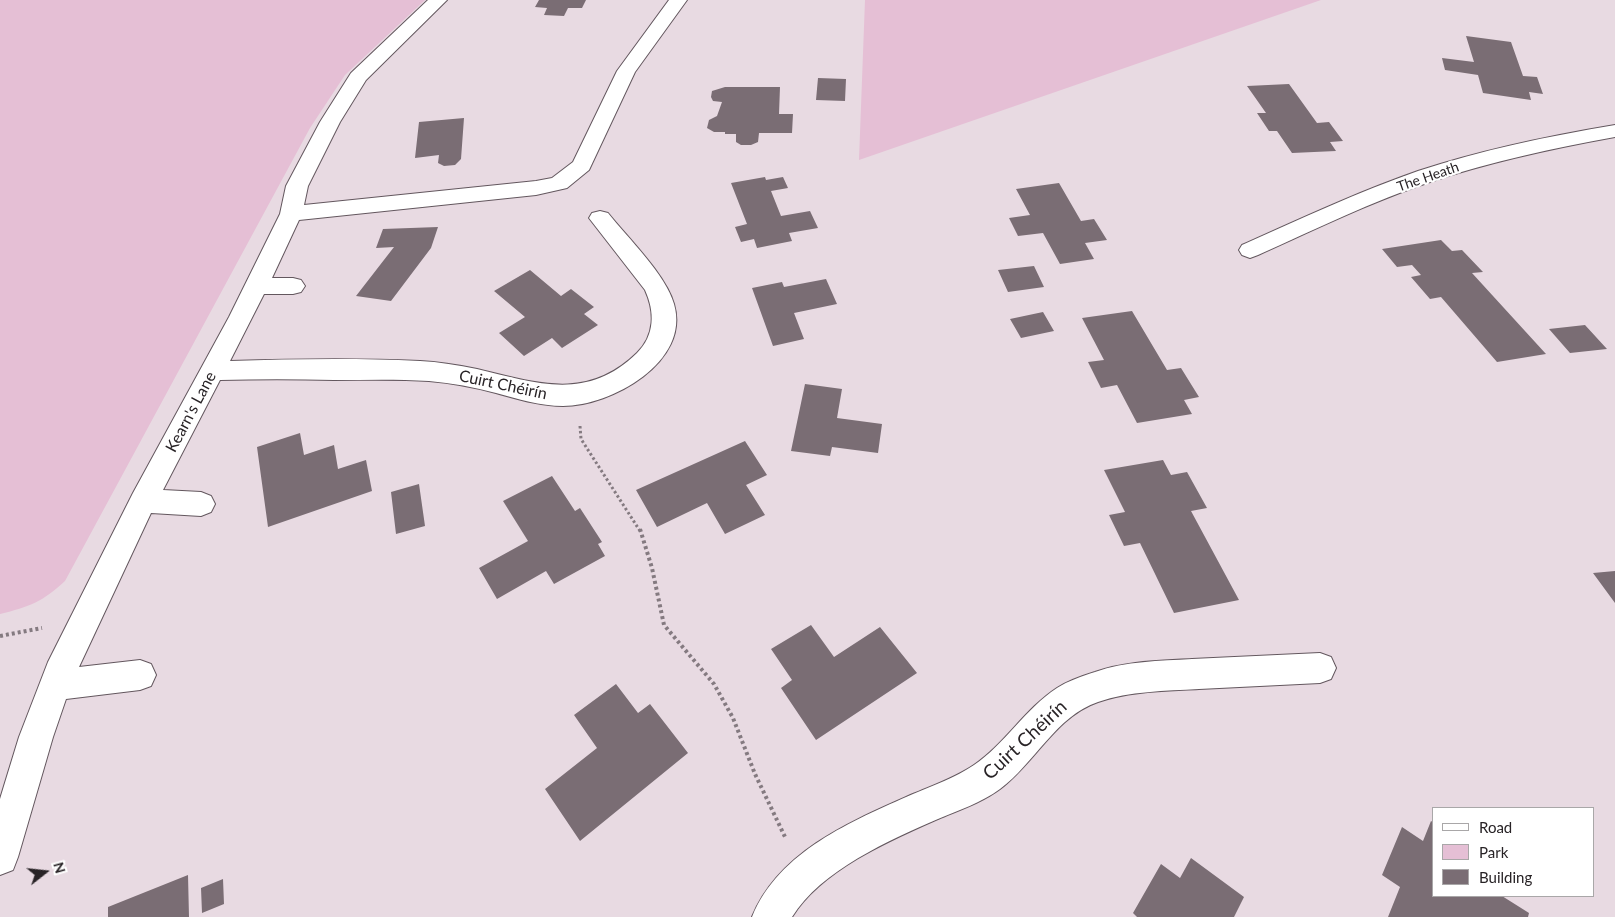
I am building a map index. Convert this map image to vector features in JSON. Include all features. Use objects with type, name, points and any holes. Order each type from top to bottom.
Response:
[{"type":"street","name":"Kearn's Lane","points":[[0,857],[36,737],[54,685],[76,635],[143,501],[256,286],[291,214],[297,186],[330,122],[358,77],[438,0]]},
{"type":"street","points":[[291,214],[536,188],[559,183],[582,165],[623,77],[678,0]]},
{"type":"street","name":"The Heath","points":[[1250,250],[1336,210],[1451,168],[1519,150],[1615,131]]},
{"type":"street","name":"Cuirt Chéirín","points":[[213,371],[420,371],[474,378],[531,394],[573,395],[593,390],[632,371],[647,359],[658,345],[664,332],[666,318],[662,299],[655,286],[600,218]]},
{"type":"street","points":[[256,286],[293,286]]},
{"type":"street","points":[[143,501],[201,504]]},
{"type":"street","name":"Cuirt Chéirín","points":[[771,917],[777,904],[792,886],[827,858],[918,809],[963,792],[1006,764],[1050,714],[1069,698],[1096,687],[1135,678],[1320,668]]},
{"type":"street","points":[[54,685],[140,675]]},
{"type":"path","points":[[573,395],[577,402],[581,439],[639,526],[652,568],[664,625],[714,684],[733,718],[755,774],[785,838],[807,874]]},
{"type":"green space","points":[[0,0],[425,0],[345,75],[310,128],[65,581],[50,594],[36,602],[0,614]]},
{"type":"green space","points":[[865,0],[1321,0],[859,160]]},
{"type":"building","points":[[539,0],[586,0],[582,8],[568,8],[564,16],[544,15],[547,8],[535,7]]},
{"type":"building","points":[[1466,36],[1511,42],[1523,76],[1537,77],[1543,94],[1529,92],[1531,100],[1483,93],[1478,75],[1445,70],[1442,58],[1474,62]]},
{"type":"building","points":[[818,78],[846,79],[845,101],[816,100]]},
{"type":"building","points":[[1289,84],[1317,123],[1329,122],[1343,141],[1330,142],[1336,151],[1292,153],[1277,131],[1269,131],[1257,113],[1266,113],[1247,86]]},
{"type":"building","points":[[725,87],[780,87],[779,114],[793,114],[792,133],[759,133],[758,142],[751,145],[741,145],[736,142],[736,134],[714,132],[707,128],[709,120],[717,116],[722,102],[713,101],[711,97],[712,91]]},
{"type":"building","points":[[464,118],[461,159],[455,165],[444,166],[438,163],[439,155],[415,158],[419,122]]},
{"type":"building","points":[[765,177],[766,180],[783,177],[788,188],[771,191],[781,216],[810,211],[818,228],[789,233],[792,241],[757,248],[754,239],[741,242],[735,227],[747,224],[731,183]]},
{"type":"building","points":[[1059,183],[1081,221],[1094,219],[1107,240],[1085,243],[1094,259],[1060,264],[1043,233],[1018,236],[1009,218],[1030,215],[1016,189]]},
{"type":"building","points":[[438,227],[431,248],[391,301],[356,296],[394,247],[376,248],[383,229]]},
{"type":"building","points":[[1441,240],[1452,251],[1462,250],[1483,272],[1472,273],[1546,354],[1497,362],[1441,297],[1430,299],[1411,277],[1421,275],[1412,265],[1397,267],[1382,249]]},
{"type":"building","points":[[1034,266],[1044,287],[1008,292],[998,270]]},
{"type":"building","points":[[530,270],[561,296],[571,289],[594,307],[584,314],[598,325],[562,348],[552,338],[524,356],[499,333],[525,317],[494,291]]},
{"type":"building","points":[[826,279],[837,304],[794,313],[804,339],[773,346],[752,288],[782,282],[784,287]]},
{"type":"building","points":[[1132,311],[1167,370],[1181,368],[1199,397],[1184,400],[1192,414],[1137,423],[1117,385],[1101,388],[1088,362],[1104,360],[1082,318]]},
{"type":"building","points":[[1043,312],[1054,331],[1021,338],[1010,319]]},
{"type":"building","points":[[1585,325],[1607,349],[1570,353],[1549,329]]},
{"type":"building","points":[[805,384],[842,389],[837,418],[882,424],[878,453],[832,447],[830,456],[791,451]]},
{"type":"building","points":[[300,433],[304,455],[334,445],[338,469],[366,460],[372,491],[268,527],[257,447]]},
{"type":"building","points":[[745,441],[767,475],[746,485],[765,515],[725,534],[707,503],[657,527],[636,490]]},
{"type":"building","points":[[1163,460],[1171,475],[1187,472],[1207,508],[1191,511],[1239,600],[1174,613],[1140,543],[1124,546],[1109,515],[1125,512],[1104,470]]},
{"type":"building","points":[[552,476],[575,511],[580,508],[602,542],[598,544],[605,556],[554,584],[546,571],[497,599],[479,568],[528,541],[503,501]]},
{"type":"building","points":[[419,484],[425,526],[396,534],[391,492]]},
{"type":"building","points":[[1615,571],[1615,603],[1593,573]]},
{"type":"building","points":[[811,625],[834,657],[880,627],[917,673],[816,740],[781,688],[792,680],[771,649]]},
{"type":"building","points":[[616,684],[638,713],[650,704],[688,753],[580,841],[545,789],[597,748],[574,715]]},
{"type":"building","points":[[1431,821],[1432,897],[1504,897],[1529,913],[1528,917],[1388,917],[1400,887],[1382,875],[1402,827],[1423,841]]},
{"type":"building","points":[[1191,858],[1244,897],[1234,917],[1137,917],[1133,913],[1161,864],[1180,878]]},
{"type":"building","points":[[188,875],[189,917],[108,917],[108,907]]},
{"type":"building","points":[[223,879],[224,904],[202,913],[201,888]]}]
